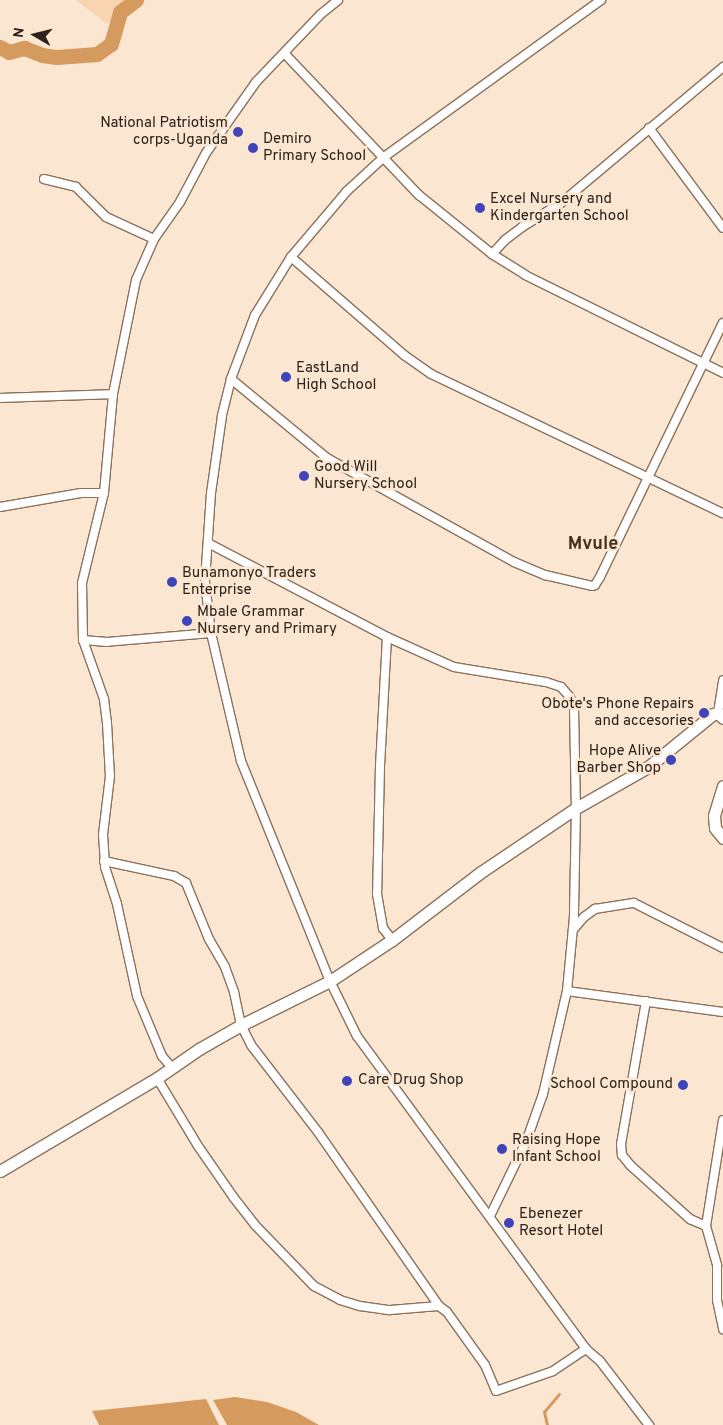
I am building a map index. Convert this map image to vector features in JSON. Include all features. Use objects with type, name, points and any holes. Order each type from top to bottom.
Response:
[{"type":"street","points":[[172,1068],[162,1056],[137,996],[117,904],[104,861],[104,820],[110,776],[107,723],[104,699],[83,640],[82,583],[104,493],[113,394],[136,280],[154,238],[180,202],[206,152],[251,90],[303,32],[338,0]]},
{"type":"street","points":[[601,0],[383,158],[347,191],[291,257],[256,315],[231,379],[222,416],[212,493],[205,582],[211,633],[241,761],[330,981],[357,1036],[586,1348],[600,1361],[649,1425]]},
{"type":"street","points":[[285,54],[419,195],[492,254],[525,275],[723,373]]},
{"type":"street","points":[[492,254],[505,240],[561,202],[723,67]]},
{"type":"street","points":[[649,128],[723,228]]},
{"type":"street","points":[[44,179],[76,187],[106,217],[154,238]]},
{"type":"street","points":[[291,257],[404,354],[431,374],[723,513]]},
{"type":"street","points":[[231,379],[327,458],[514,562],[545,575],[587,586],[595,585],[600,577],[723,323]]},
{"type":"street","points":[[0,398],[113,394]]},
{"type":"street","points":[[0,507],[81,493],[104,493]]},
{"type":"street","points":[[208,543],[387,637],[454,667],[546,682],[561,687],[570,696],[574,708],[576,808],[574,930],[567,991],[543,1094],[526,1142],[490,1216]]},
{"type":"street","points":[[83,640],[107,642],[211,633]]},
{"type":"street","points":[[387,637],[380,766],[377,894],[384,928],[392,940]]},
{"type":"street","points":[[0,1171],[157,1078],[241,1025],[330,981],[392,940],[481,872],[576,808],[648,767],[713,714],[721,716],[723,680]]},
{"type":"street","points":[[723,786],[714,816],[715,828],[723,838]]},
{"type":"street","points":[[104,861],[174,876],[186,882],[209,939],[225,967],[234,992],[241,1025],[251,1044],[318,1132],[371,1211],[439,1306],[447,1312],[485,1365],[496,1391],[553,1371],[586,1348]]},
{"type":"street","points":[[574,930],[584,916],[595,909],[634,903],[723,948]]},
{"type":"street","points":[[567,991],[723,1012]]},
{"type":"street","points":[[646,1001],[621,1144],[622,1156],[690,1219],[706,1226]]},
{"type":"street","points":[[157,1078],[198,1146],[234,1198],[255,1225],[314,1286],[340,1300],[360,1306],[390,1310],[439,1306]]},
{"type":"street","points":[[723,1120],[706,1226],[717,1265],[717,1300],[723,1329]]},
{"type":"shaded area","points":[[76,0],[140,0],[107,24]]},
{"type":"shaded area","points":[[235,1397],[267,1402],[296,1412],[319,1425],[227,1425],[213,1400]]},
{"type":"shaded area","points":[[206,1399],[219,1425],[99,1425],[92,1411]]},
{"type":"waterway","points":[[0,47],[9,52],[24,48],[42,55],[57,57],[97,54],[111,44],[120,12],[136,0]]},
{"type":"waterway","points":[[547,1425],[544,1412],[559,1394]]},
{"type":"place","name":"National Patriotism corps-Uganda","points":[[238,132]]},
{"type":"place","name":"Demiro Primary School","points":[[253,148]]},
{"type":"place","name":"Excel Nursery and Kindergarten School","points":[[480,208]]},
{"type":"place","name":"EastLand High School","points":[[286,377]]},
{"type":"place","name":"Good Will Nursery School","points":[[304,476]]},
{"type":"place","name":"Bunamonyo Traders Enterprise","points":[[172,582]]},
{"type":"place","name":"Mbale Grammar Nursery and Primary","points":[[187,621]]},
{"type":"place","name":"Obote's Phone Repairs and accesories","points":[[704,713]]},
{"type":"place","name":"Hope Alive Barber Shop","points":[[671,760]]},
{"type":"place","name":"Care Drug Shop","points":[[347,1081]]},
{"type":"place","name":"School Compound","points":[[683,1085]]},
{"type":"place","name":"Raising Hope Infant School","points":[[502,1149]]},
{"type":"place","name":"Ebenezer Resort Hotel","points":[[509,1223]]},
{"type":"district","name":"Mvule","points":[[593,545]]}]
